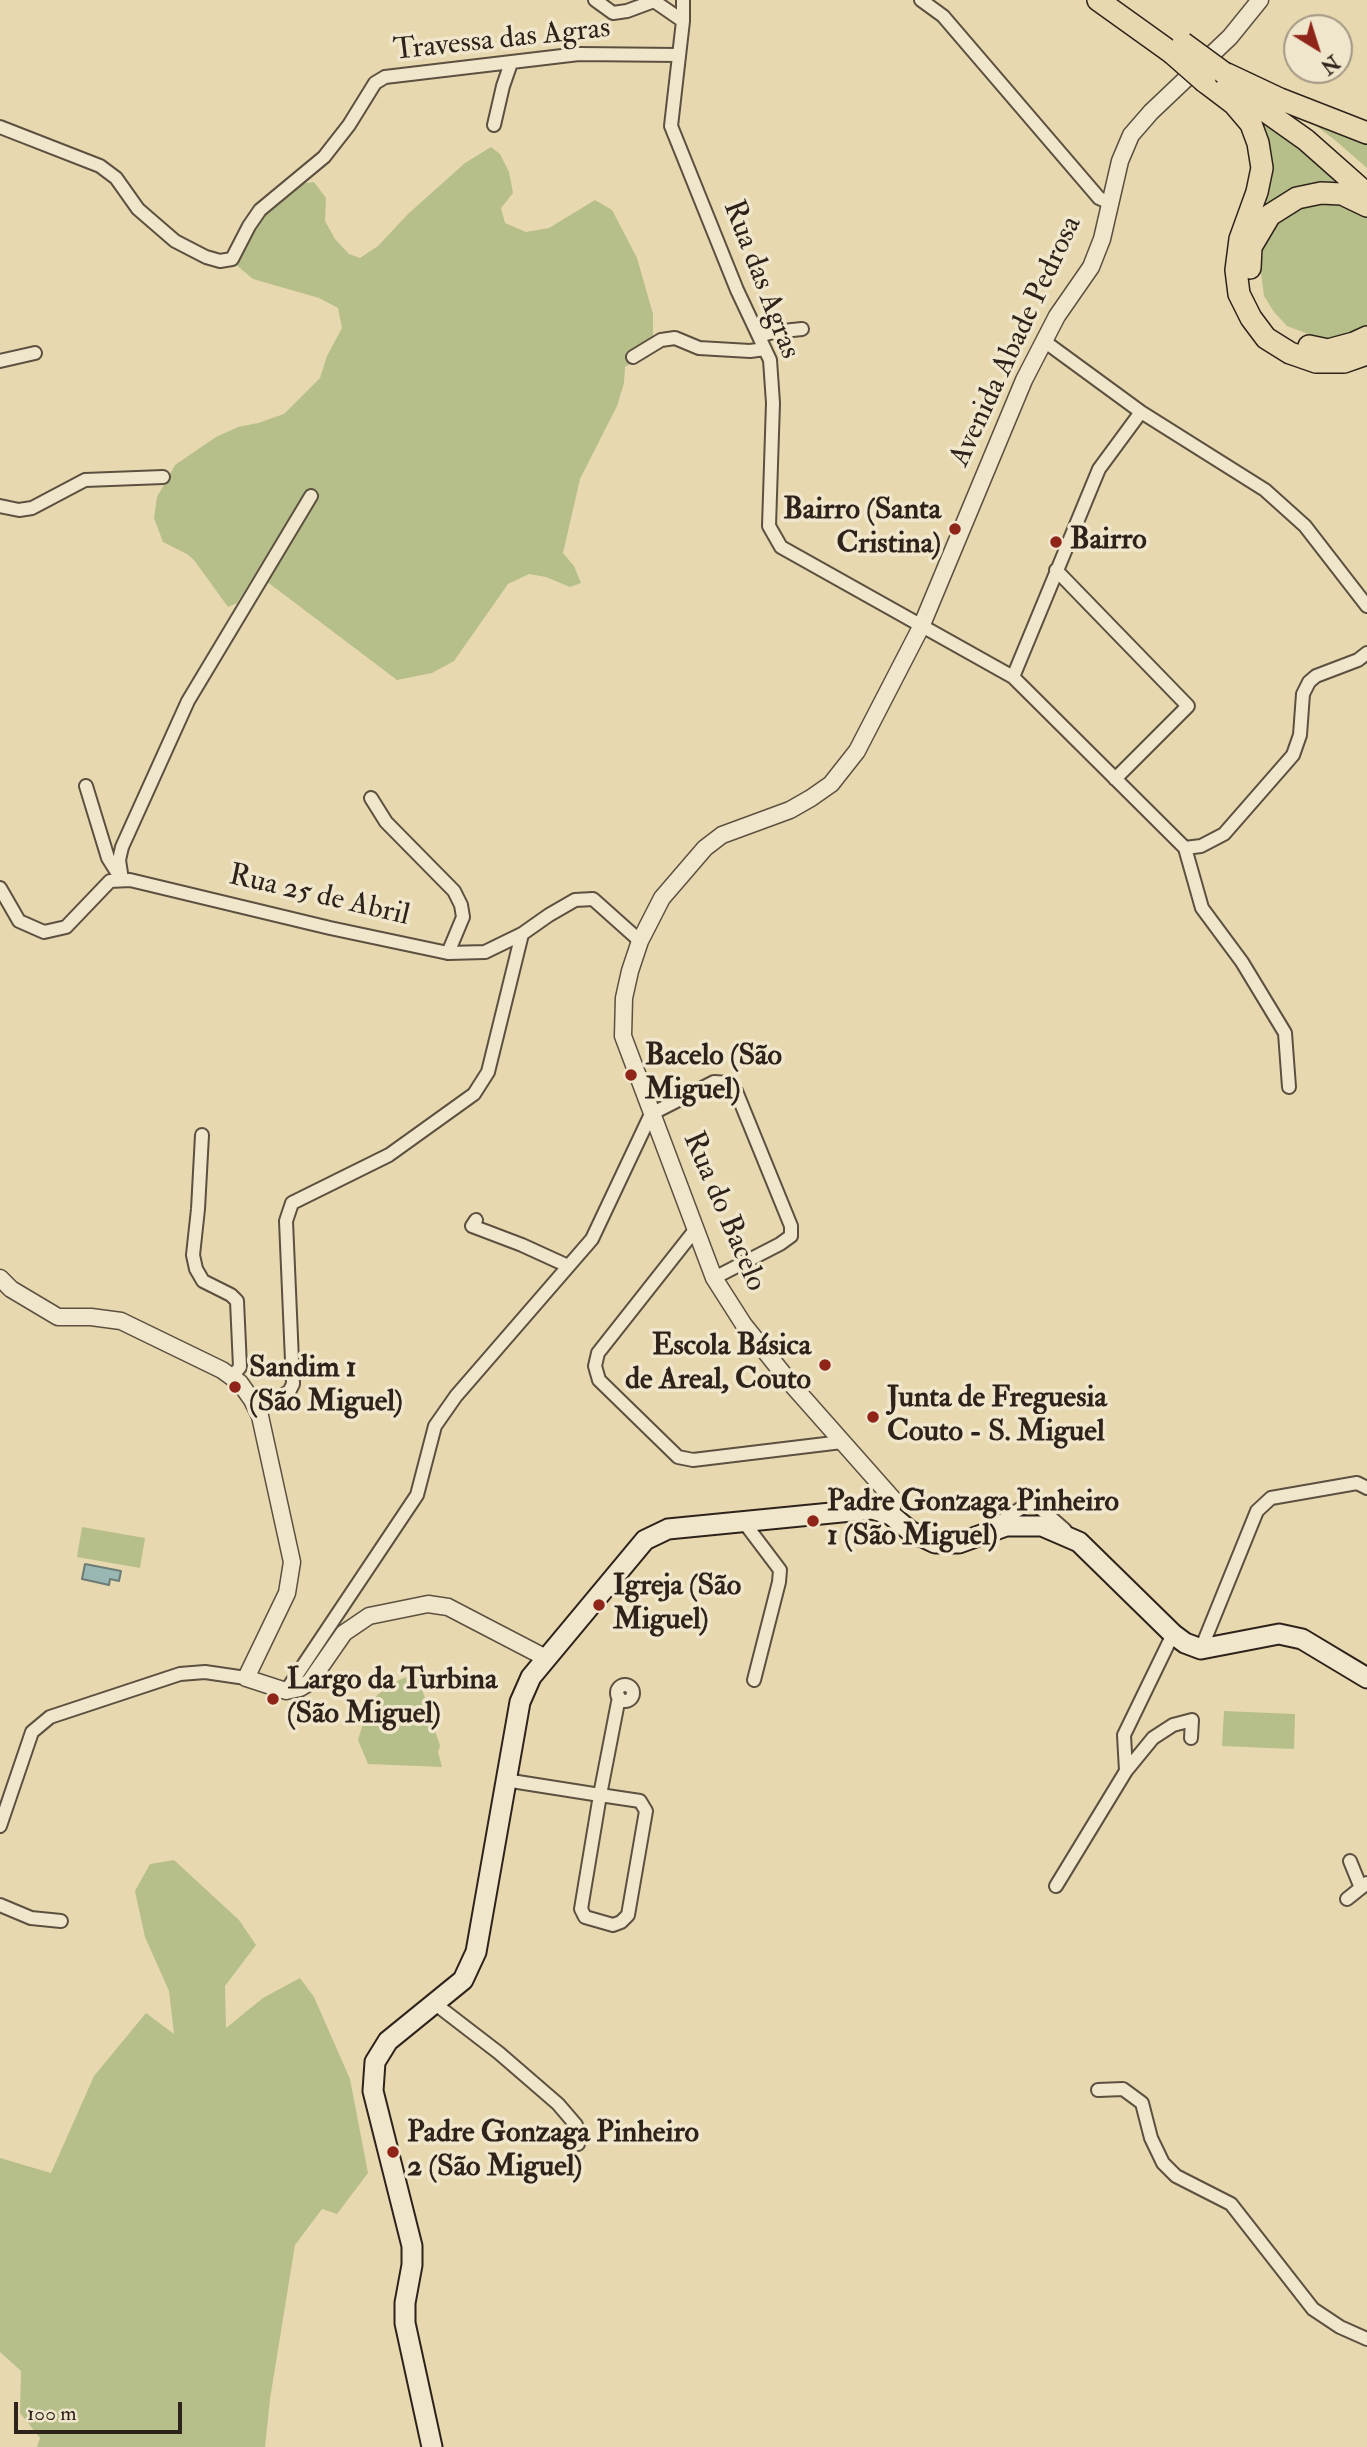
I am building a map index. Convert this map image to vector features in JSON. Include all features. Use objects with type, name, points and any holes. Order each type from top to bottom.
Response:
[{"type":"main road","points":[[1098,0],[1177,48]]},
{"type":"main road","points":[[1113,0],[1214,79],[1306,140],[1367,194]]},
{"type":"main road","points":[[1214,79],[1280,99],[1367,133]]},
{"type":"main road","points":[[1214,79],[1310,131],[1367,181]]},
{"type":"main road","points":[[1214,79],[1251,124],[1258,143],[1262,168],[1257,192],[1240,239],[1236,270],[1239,294],[1251,318],[1266,338],[1290,353],[1316,362],[1344,362],[1367,354]]},
{"type":"main road","points":[[1367,206],[1342,194],[1321,193],[1297,198],[1270,215],[1251,247],[1249,279],[1259,307],[1279,332],[1299,344],[1328,350],[1367,337]]},
{"type":"main road","points":[[432,2447],[405,2323],[412,2246],[373,2091],[375,2062],[388,2041],[463,1979],[476,1952],[520,1702],[531,1677],[645,1540],[668,1528],[872,1509],[891,1515],[910,1531],[935,1543],[959,1543],[1006,1525],[1042,1526],[1079,1542],[1185,1643],[1201,1648],[1279,1634],[1302,1639],[1367,1678]]},
{"type":"street","points":[[595,0],[613,13],[654,1],[683,21]]},
{"type":"street","name":"Rua das Agras","points":[[683,0],[671,126],[769,360],[773,403],[769,526],[781,547],[1013,677],[1185,848]]},
{"type":"street","points":[[921,0],[943,16],[1098,198],[1110,203]]},
{"type":"street","name":"Avenida Abade Pedrosa","points":[[921,627],[1024,380],[1057,316],[1091,267],[1102,239],[1119,161],[1131,135],[1151,112],[1230,37],[1260,0]]},
{"type":"street","name":"Travessa das Agras","points":[[0,127],[100,166],[116,178],[138,209],[175,241],[220,261],[232,259],[260,210],[324,157],[349,125],[375,83],[385,77],[579,54],[678,55]]},
{"type":"street","points":[[494,125],[511,63]]},
{"type":"street","points":[[633,357],[661,340],[675,338],[699,348],[750,351],[773,332],[802,329]]},
{"type":"street","points":[[1044,341],[1141,412],[1265,490],[1305,526],[1367,606]]},
{"type":"street","points":[[0,361],[35,353]]},
{"type":"street","points":[[1013,677],[1099,469],[1141,412]]},
{"type":"street","points":[[0,506],[19,510],[32,508],[85,480],[163,477]]},
{"type":"street","points":[[122,880],[119,860],[122,847],[188,701],[311,496]]},
{"type":"street","points":[[1056,570],[1188,706],[1115,779]]},
{"type":"street","name":"Rua do Bacelo","points":[[891,1515],[893,1499],[744,1325],[714,1278],[651,1114],[624,1036],[622,1017],[627,984],[640,941],[663,898],[705,848],[722,835],[790,810],[831,784],[857,751],[921,627]]},
{"type":"street","points":[[1289,1087],[1285,1033],[1242,962],[1202,908],[1185,848],[1201,846],[1224,834],[1293,755],[1300,735],[1303,694],[1309,682],[1316,676],[1358,660],[1367,653]]},
{"type":"street","points":[[86,786],[108,858],[122,880]]},
{"type":"street","points":[[371,798],[386,822],[454,891],[461,905],[463,917],[448,953]]},
{"type":"street","points":[[0,888],[19,921],[44,932],[66,927],[110,881],[122,880]]},
{"type":"street","name":"Rua 25 de Abril","points":[[122,880],[448,953],[485,952],[522,934],[575,900],[593,899],[640,941]]},
{"type":"street","points":[[252,1400],[281,1396],[289,1392],[293,1384],[286,1222],[292,1203],[389,1155],[474,1094],[488,1072],[522,934]]},
{"type":"street","points":[[286,1691],[416,1495],[435,1426],[456,1396],[592,1239],[651,1114],[714,1082],[729,1083],[736,1091],[791,1226],[791,1236],[714,1278]]},
{"type":"street","points":[[202,1135],[193,1255],[196,1269],[203,1281],[231,1295],[237,1301],[240,1367],[232,1377]]},
{"type":"street","points":[[475,1220],[472,1226],[568,1266]]},
{"type":"street","points":[[695,1230],[598,1353],[595,1366],[599,1380],[678,1457],[693,1460],[842,1442]]},
{"type":"street","points":[[0,1278],[11,1289],[58,1317],[121,1321],[232,1377],[252,1400],[260,1416],[292,1562],[287,1593],[246,1678]]},
{"type":"street","points":[[872,1509],[874,1477]]},
{"type":"street","points":[[1201,1648],[1258,1511],[1271,1498],[1357,1483],[1367,1488]]},
{"type":"street","points":[[743,1521],[780,1570],[754,1680]]},
{"type":"street","points":[[0,1826],[32,1732],[50,1717],[180,1674],[205,1672],[246,1678],[286,1691],[300,1688],[310,1682],[345,1633],[369,1616],[428,1604],[447,1607],[546,1658]]},
{"type":"street","points":[[1126,1771],[1124,1735],[1173,1634]]},
{"type":"street","points":[[505,1780],[600,1795],[640,1801],[646,1811],[628,1915],[621,1922],[613,1925],[585,1917],[581,1900],[600,1795],[619,1697]]},
{"type":"street","points":[[1056,1886],[1126,1771],[1153,1738],[1173,1725],[1192,1720],[1191,1738]]},
{"type":"street","points":[[1347,1899],[1364,1886],[1350,1861]]},
{"type":"street","points":[[0,1905],[31,1918],[61,1921]]},
{"type":"street","points":[[434,2003],[499,2053],[558,2104],[576,2126],[578,2144]]},
{"type":"street","points":[[1098,2090],[1123,2089],[1142,2103],[1151,2138],[1163,2163],[1176,2176],[1231,2204],[1313,2309],[1340,2327],[1367,2339]]},
{"type":"green space","points":[[1293,108],[1367,137],[1367,168],[1336,141]]},
{"type":"green space","points":[[1256,113],[1354,190],[1325,183],[1253,230]]},
{"type":"green space","points":[[491,147],[500,154],[509,172],[513,193],[501,208],[505,223],[526,232],[549,228],[595,200],[612,210],[637,258],[653,314],[653,335],[639,357],[625,367],[624,383],[617,406],[580,479],[563,553],[574,566],[581,583],[570,587],[546,577],[529,574],[508,584],[454,661],[432,673],[397,680],[266,581],[317,493],[306,491],[237,603],[228,607],[194,560],[163,542],[154,518],[157,497],[175,465],[216,437],[238,427],[284,414],[320,378],[327,356],[342,328],[338,308],[319,298],[253,279],[234,263],[258,222],[298,184],[314,182],[326,198],[325,221],[335,239],[349,254],[360,258],[378,246],[408,214],[465,163]]},
{"type":"green space","points":[[1320,200],[1367,210],[1367,327],[1334,338],[1319,338],[1287,326],[1264,296],[1261,273],[1263,244],[1276,226],[1288,214]]},
{"type":"green space","points":[[82,1527],[145,1538],[140,1568],[77,1557]]},
{"type":"green space","points":[[417,1673],[440,1746],[438,1752],[442,1767],[368,1764],[358,1740],[364,1720],[377,1695],[399,1680]]},
{"type":"green space","points":[[1224,1711],[1295,1714],[1294,1749],[1222,1746]]},
{"type":"green space","points":[[174,1860],[239,1920],[256,1945],[225,1986],[226,2028],[263,1998],[300,1978],[314,1997],[350,2079],[368,2173],[337,2214],[322,2209],[295,2245],[270,2399],[265,2447],[37,2447],[40,2438],[20,2413],[21,2371],[0,2352],[0,2158],[51,2173],[94,2076],[146,2013],[174,2034],[169,1991],[145,1937],[135,1891],[150,1864]]},
{"type":"water","points":[[85,1564],[121,1571],[119,1581],[110,1579],[109,1585],[82,1579]]},
{"type":"place","name":"Bairro (Santa Cristina)","points":[[955,529]]},
{"type":"place","name":"Bairro","points":[[1056,542]]},
{"type":"place","name":"Bacelo (São Miguel)","points":[[631,1075]]},
{"type":"place","name":"Escola Básica de Areal, Couto","points":[[825,1365]]},
{"type":"place","name":"Sandim 1 (São Miguel)","points":[[235,1387]]},
{"type":"place","name":"Junta de Freguesia Couto - S. Miguel","points":[[873,1417]]},
{"type":"place","name":"Padre Gonzaga Pinheiro 1 (São Miguel)","points":[[813,1521]]},
{"type":"place","name":"Igreja (São Miguel)","points":[[599,1605]]},
{"type":"place","name":"Largo da Turbina (São Miguel)","points":[[273,1699]]},
{"type":"place","name":"Padre Gonzaga Pinheiro 2 (São Miguel)","points":[[393,2152]]}]
